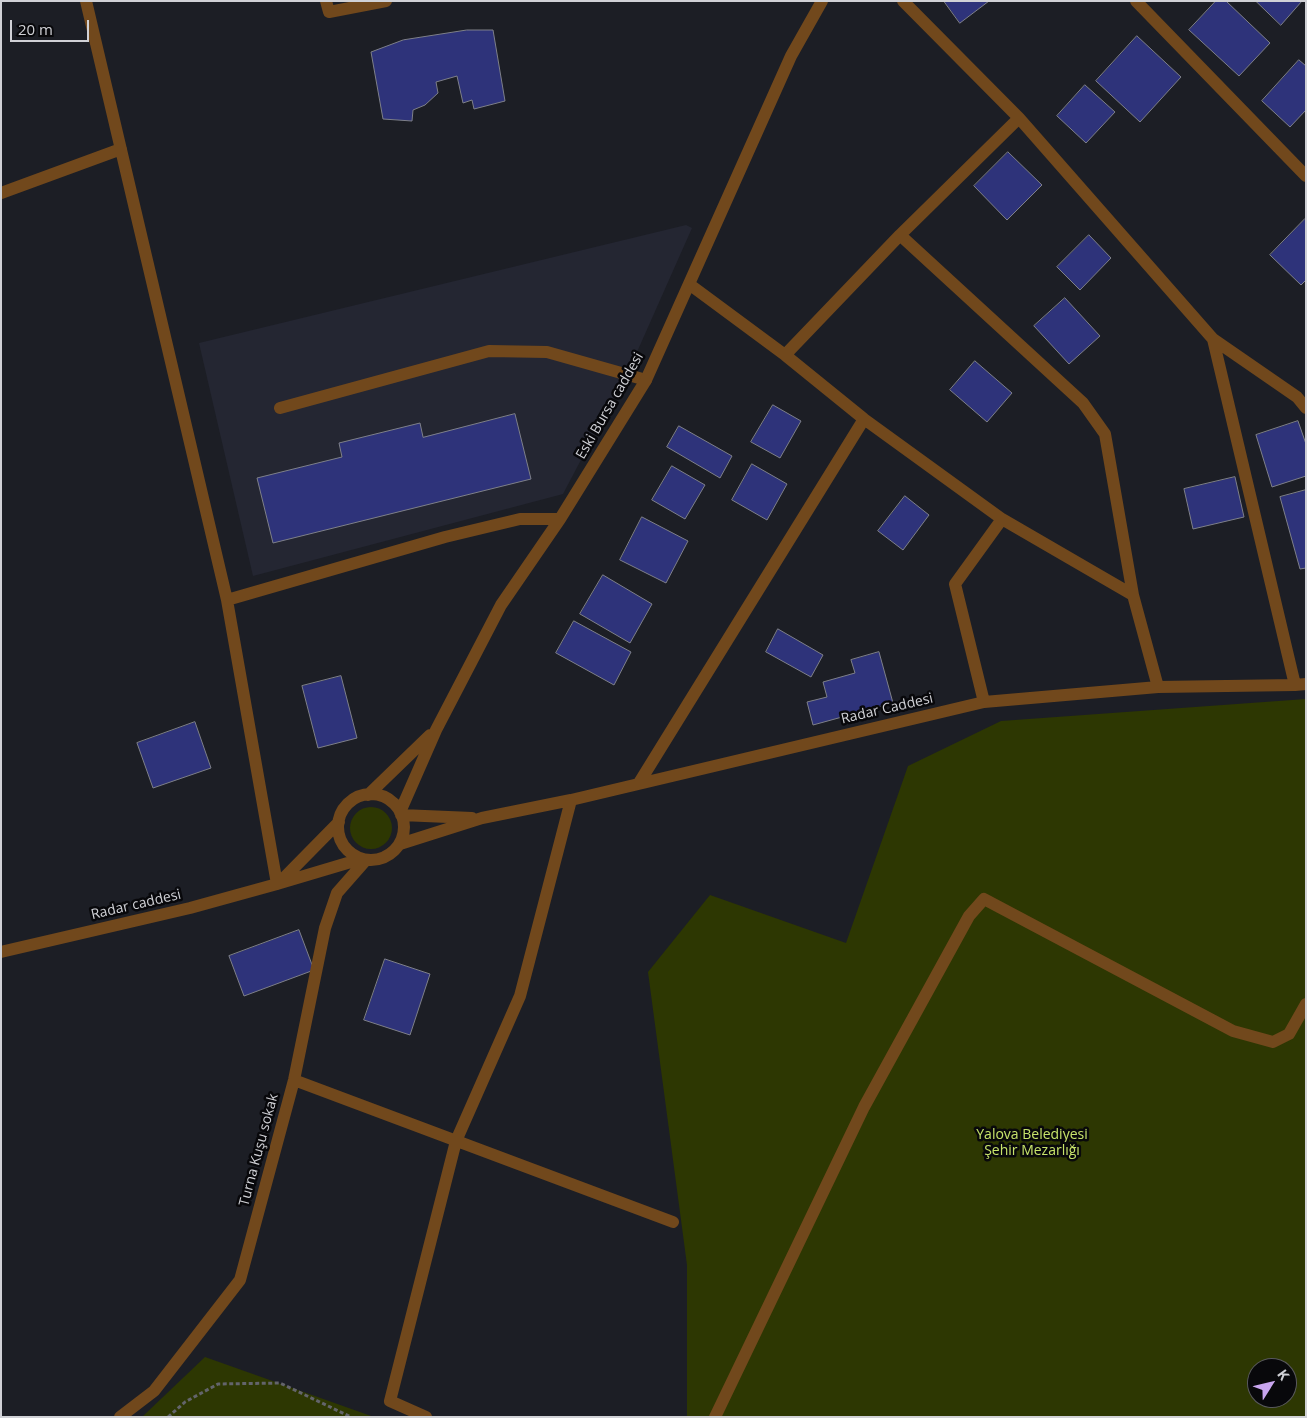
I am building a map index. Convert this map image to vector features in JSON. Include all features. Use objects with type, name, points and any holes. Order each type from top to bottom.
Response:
[{"type":"street","points":[[86,1],[227,600],[277,884]]},
{"type":"street","points":[[326,1],[328,12],[386,1]]},
{"type":"street","name":"Eski Bursa caddesi","points":[[401,814],[436,730],[501,606],[560,519],[646,380],[791,56],[822,1]]},
{"type":"street","points":[[903,1],[1019,118],[1213,339],[1301,394],[1306,408]]},
{"type":"street","points":[[1136,1],[1306,176]]},
{"type":"street","points":[[785,355],[900,235],[1019,118]]},
{"type":"street","points":[[1,193],[121,149]]},
{"type":"street","points":[[900,235],[1083,403],[1105,434],[1134,595],[1158,687]]},
{"type":"street","points":[[689,284],[785,355],[864,419],[1002,518],[1134,595]]},
{"type":"street","points":[[1213,339],[1300,685]]},
{"type":"street","points":[[280,408],[489,351],[547,352],[646,380]]},
{"type":"street","points":[[639,783],[864,419]]},
{"type":"street","points":[[984,702],[955,584],[1002,518]]},
{"type":"street","points":[[227,600],[445,537],[520,519],[560,519]]},
{"type":"street","name":"Radar Caddesi","points":[[400,844],[482,818],[571,800],[984,702],[1158,687],[1300,685]]},
{"type":"street","name":"Eski Bursa caddesi","points":[[368,795],[436,730]]},
{"type":"street","points":[[363,795],[384,797],[393,803],[401,814],[404,822],[404,834],[400,844],[393,853],[383,858],[364,859],[352,854],[344,846],[340,837],[340,816],[345,807],[353,800],[363,795]]},
{"type":"street","points":[[426,1417],[390,1401],[456,1140],[520,996],[571,800]]},
{"type":"street","name":"Radar Caddesi","points":[[401,814],[482,818]]},
{"type":"street","name":"Radar caddesi","points":[[277,884],[339,822]]},
{"type":"street","name":"Radar caddesi","points":[[1,952],[190,908],[364,859]]},
{"type":"street","name":"Turna Kuşu sokak","points":[[120,1417],[154,1391],[240,1280],[294,1080],[325,928],[337,893],[364,859]]},
{"type":"street","points":[[715,1417],[864,1107],[970,916],[984,899],[1233,1031],[1272,1042],[1289,1034],[1306,1004]]},
{"type":"street","points":[[294,1080],[673,1222]]},
{"type":"path","points":[[168,1417],[185,1402],[218,1384],[271,1383],[280,1383],[351,1417]]},
{"type":"shaded area","points":[[686,225],[692,228],[633,361],[563,494],[253,576],[199,343]]},
{"type":"green space","name":"Yalova Belediyesi Şehir Mezarlığı","points":[[1306,699],[1306,1417],[687,1417],[687,1265],[648,972],[710,895],[846,943],[908,766],[1001,721]]},
{"type":"green space","points":[[367,807],[375,807],[386,813],[392,828],[386,843],[375,849],[367,849],[356,843],[350,832],[350,824],[356,813]]},
{"type":"green space","points":[[205,1357],[374,1417],[142,1417]]},
{"type":"building","points":[[944,1],[989,1],[960,23]]},
{"type":"building","points":[[1216,1],[1226,1],[1270,43],[1239,76],[1189,30]]},
{"type":"building","points":[[1256,1],[1302,1],[1281,25]]},
{"type":"building","points":[[467,30],[493,30],[505,101],[474,109],[472,100],[463,103],[457,76],[436,82],[438,93],[425,105],[413,110],[412,121],[383,119],[371,52],[403,40]]},
{"type":"building","points":[[1137,36],[1181,77],[1140,122],[1096,81]]},
{"type":"building","points":[[1299,60],[1306,66],[1306,110],[1290,127],[1262,101]]},
{"type":"building","points":[[1085,85],[1115,112],[1086,143],[1057,116]]},
{"type":"building","points":[[1008,152],[1042,185],[1007,220],[974,186]]},
{"type":"building","points":[[1305,219],[1306,280],[1301,285],[1270,255]]},
{"type":"building","points":[[1089,235],[1111,258],[1080,290],[1057,267]]},
{"type":"building","points":[[1065,298],[1100,336],[1069,364],[1034,326]]},
{"type":"building","points":[[975,361],[1012,393],[987,422],[950,390]]},
{"type":"building","points":[[773,405],[801,421],[780,458],[751,442]]},
{"type":"building","points":[[515,414],[531,479],[273,543],[257,478],[342,457],[339,443],[420,423],[423,437]]},
{"type":"building","points":[[1298,421],[1306,444],[1306,476],[1272,487],[1256,435]]},
{"type":"building","points":[[679,426],[732,456],[720,478],[667,447]]},
{"type":"building","points":[[752,464],[787,484],[767,520],[732,500]]},
{"type":"building","points":[[672,466],[705,485],[685,519],[652,500]]},
{"type":"building","points":[[1235,477],[1244,517],[1193,529],[1184,489]]},
{"type":"building","points":[[1306,490],[1306,568],[1300,569],[1280,497]]},
{"type":"building","points":[[905,496],[929,515],[903,550],[878,531]]},
{"type":"building","points":[[642,517],[688,541],[666,583],[620,560]]},
{"type":"building","points":[[603,575],[652,604],[630,643],[580,614]]},
{"type":"building","points":[[574,621],[631,652],[614,685],[556,653]]},
{"type":"building","points":[[778,629],[823,655],[811,677],[766,652]]},
{"type":"building","points":[[879,652],[893,703],[813,725],[807,702],[827,697],[823,682],[855,673],[851,660]]},
{"type":"building","points":[[341,676],[357,738],[318,748],[302,686]]},
{"type":"building","points":[[195,722],[211,768],[153,788],[137,743]]},
{"type":"building","points":[[299,930],[314,970],[244,996],[229,956]]},
{"type":"building","points":[[385,959],[430,974],[410,1035],[364,1020]]}]
